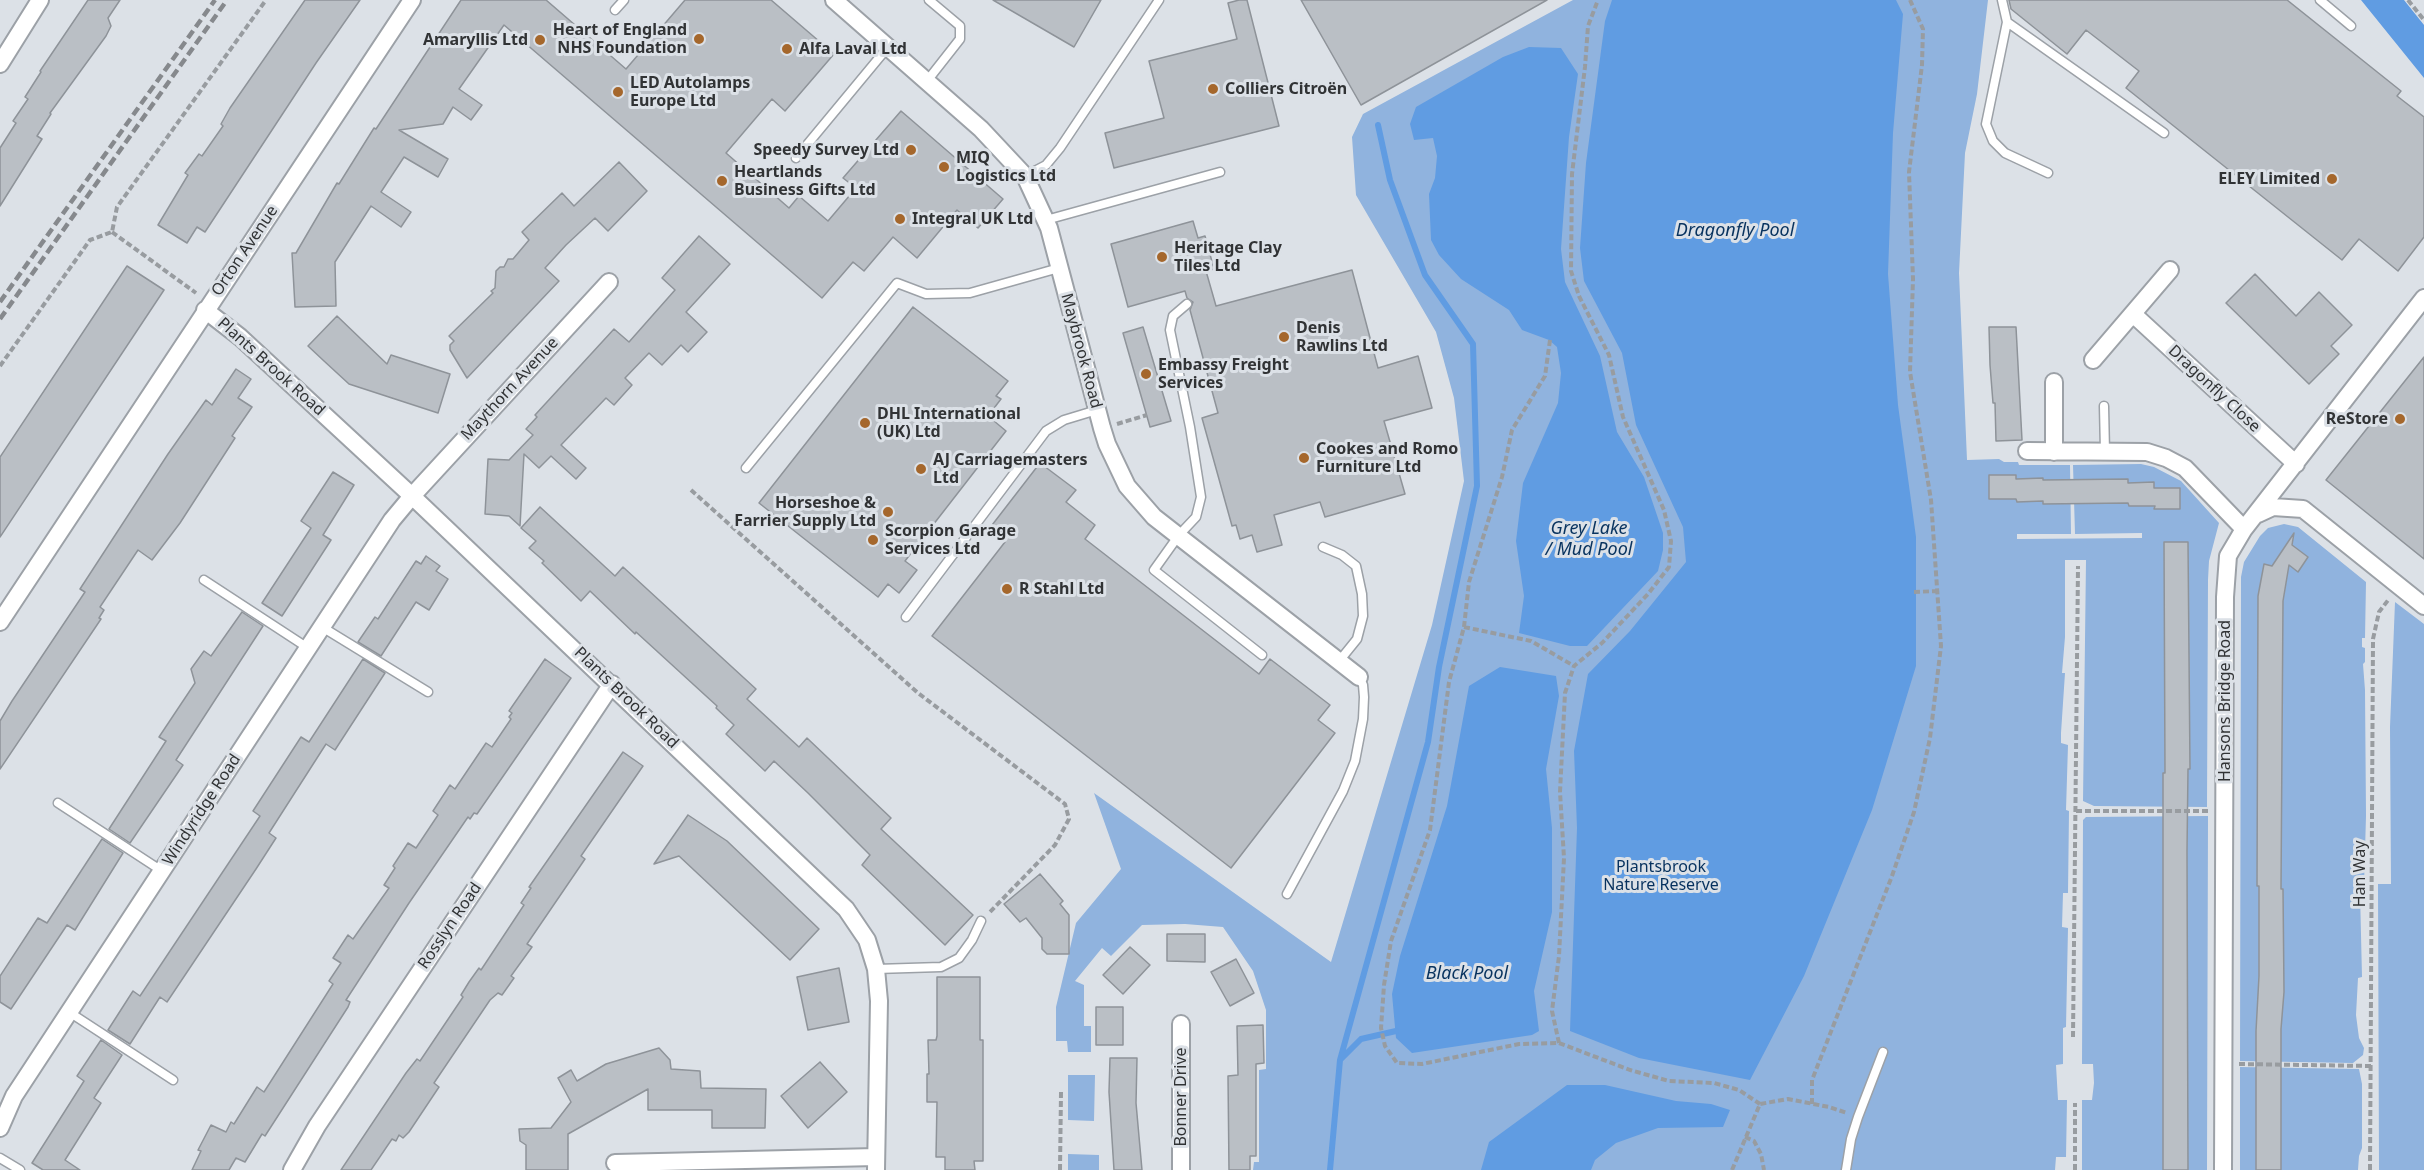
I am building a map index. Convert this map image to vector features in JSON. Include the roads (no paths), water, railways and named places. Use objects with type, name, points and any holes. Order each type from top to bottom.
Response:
[{"type":"street","points":[[0,64],[40,0]]},
{"type":"street","name":"Orton Avenue","points":[[0,622],[412,0]]},
{"type":"street","name":"Maybrook Road","points":[[834,0],[981,129],[1025,176],[1046,220],[1102,428],[1127,486],[1154,517],[1359,677]]},
{"type":"street","points":[[2093,360],[2170,270]]},
{"type":"street","name":"Maythorn Avenue","points":[[412,496],[609,282]]},
{"type":"street","name":"Hansons Bridge Road","points":[[2223,1170],[2224,811],[2228,556],[2244,529],[2424,298]]},
{"type":"street","name":"Plants Brook Road","points":[[208,307],[612,684],[846,909],[867,940],[876,969],[879,1001],[876,1163]]},
{"type":"street","name":"Dragonfly Close","points":[[2133,314],[2296,464]]},
{"type":"street","points":[[2054,382],[2054,452]]},
{"type":"street","points":[[2027,451],[2147,452],[2166,458],[2185,468],[2244,529]]},
{"type":"street","name":"Windyridge Road","points":[[0,1128],[14,1096],[392,520],[412,496]]},
{"type":"street","points":[[2257,514],[2273,507],[2302,509],[2424,606]]},
{"type":"street","name":"Rosslyn Road","points":[[292,1170],[316,1126],[612,684]]},
{"type":"street","name":"Bonner Drive","points":[[1181,1024],[1181,1170]]},
{"type":"street","points":[[615,1163],[876,1163]]},
{"type":"lane","points":[[615,10],[624,0]]},
{"type":"lane","points":[[927,81],[960,39],[960,26],[929,0]]},
{"type":"lane","points":[[1025,176],[1046,165],[1060,148],[1159,0]]},
{"type":"lane","points":[[2002,0],[2007,22],[1986,124],[1993,141],[2005,153],[2048,173]]},
{"type":"lane","points":[[2320,0],[2351,26]]},
{"type":"lane","points":[[2007,22],[2164,133]]},
{"type":"lane","points":[[796,158],[888,47]]},
{"type":"lane","points":[[1046,220],[1220,172]]},
{"type":"lane","points":[[746,468],[897,283],[926,294],[959,294],[1059,268]]},
{"type":"lane","points":[[1187,304],[1173,316],[1170,330],[1190,427],[1201,497],[1196,517],[1179,535],[1154,570],[1262,655]]},
{"type":"lane","points":[[2104,406],[2105,452]]},
{"type":"lane","points":[[906,617],[1046,431],[1064,420],[1097,410]]},
{"type":"lane","points":[[1323,547],[1342,555],[1356,566],[1362,594],[1363,616],[1357,639],[1340,660]]},
{"type":"lane","points":[[204,580],[308,648]]},
{"type":"lane","points":[[322,627],[428,692]]},
{"type":"lane","points":[[1287,894],[1343,791],[1355,761],[1364,708],[1363,685],[1359,677]]},
{"type":"lane","points":[[58,803],[162,871]]},
{"type":"lane","points":[[876,969],[941,967],[959,958],[972,940],[981,921]]},
{"type":"lane","points":[[69,1012],[173,1080]]},
{"type":"lane","points":[[1846,1170],[1851,1139],[1883,1052]]},
{"type":"lane","points":[[0,1158],[20,1170]]},
{"type":"water","name":"Dragonfly Pool","points":[[1612,0],[1896,0],[1903,14],[1893,133],[1888,274],[1898,405],[1916,537],[1916,666],[1872,810],[1804,976],[1750,1080],[1639,1058],[1570,1031],[1577,828],[1574,751],[1588,674],[1630,631],[1686,562],[1683,527],[1636,425],[1622,353],[1584,281],[1580,248],[1586,163],[1605,21]]},
{"type":"water","points":[[2361,0],[2404,0],[2424,25],[2424,78]]},
{"type":"water","name":"Grey Lake / Mud Pool","points":[[1529,47],[1561,48],[1578,74],[1569,137],[1561,249],[1565,282],[1600,356],[1617,432],[1644,477],[1663,533],[1663,550],[1658,571],[1587,646],[1570,646],[1519,633],[1524,596],[1516,541],[1523,483],[1558,403],[1561,373],[1557,347],[1549,340],[1522,330],[1509,310],[1461,279],[1439,255],[1431,240],[1429,194],[1435,178],[1437,156],[1433,138],[1414,140],[1410,124],[1416,107],[1503,57]]},
{"type":"water","name":"Black Pool","points":[[1500,667],[1556,676],[1559,696],[1546,769],[1552,828],[1552,912],[1534,991],[1539,1031],[1532,1035],[1412,1053],[1396,1038],[1392,994],[1400,956],[1447,806],[1469,686]]},
{"type":"water","points":[[1567,1085],[1605,1085],[1676,1101],[1711,1104],[1730,1110],[1723,1127],[1658,1128],[1616,1143],[1595,1160],[1591,1170],[1481,1170],[1489,1142]]},
{"type":"waterway","points":[[1340,1060],[1428,742],[1439,667],[1477,486],[1473,344],[1425,275],[1390,180],[1378,125]]},
{"type":"waterway","points":[[1330,1170],[1340,1060],[1361,1039],[1396,1031]]},
{"type":"railway","points":[[0,302],[215,0]]},
{"type":"railway","points":[[0,319],[227,0]]},
{"type":"place","name":"Heart of England NHS Foundation","points":[[699,39]]},
{"type":"place","name":"Amaryllis Ltd","points":[[540,40]]},
{"type":"place","name":"Alfa Laval Ltd","points":[[787,49]]},
{"type":"place","name":"Colliers Citroën","points":[[1213,89]]},
{"type":"place","name":"LED Autolamps Europe Ltd","points":[[618,92]]},
{"type":"place","name":"Speedy Survey Ltd","points":[[911,150]]},
{"type":"place","name":"MIQ Logistics Ltd","points":[[944,167]]},
{"type":"place","name":"ELEY Limited","points":[[2332,179]]},
{"type":"place","name":"Heartlands Business Gifts Ltd","points":[[722,181]]},
{"type":"place","name":"Integral UK Ltd","points":[[900,219]]},
{"type":"place","name":"Heritage Clay Tiles Ltd","points":[[1162,257]]},
{"type":"place","name":"Denis Rawlins Ltd","points":[[1284,337]]},
{"type":"place","name":"Embassy Freight Services","points":[[1146,374]]},
{"type":"place","name":"ReStore","points":[[2400,419]]},
{"type":"place","name":"DHL International (UK) Ltd","points":[[865,423]]},
{"type":"place","name":"Cookes and Romo Furniture Ltd","points":[[1304,458]]},
{"type":"place","name":"AJ Carriagemasters Ltd","points":[[921,469]]},
{"type":"place","name":"Horseshoe & Farrier Supply Ltd","points":[[888,512]]},
{"type":"place","name":"Scorpion Garage Services Ltd","points":[[873,540]]},
{"type":"place","name":"R Stahl Ltd","points":[[1007,589]]},
{"type":"park label","name":"Plantsbrook Nature Reserve","points":[[1661,876]]}]
